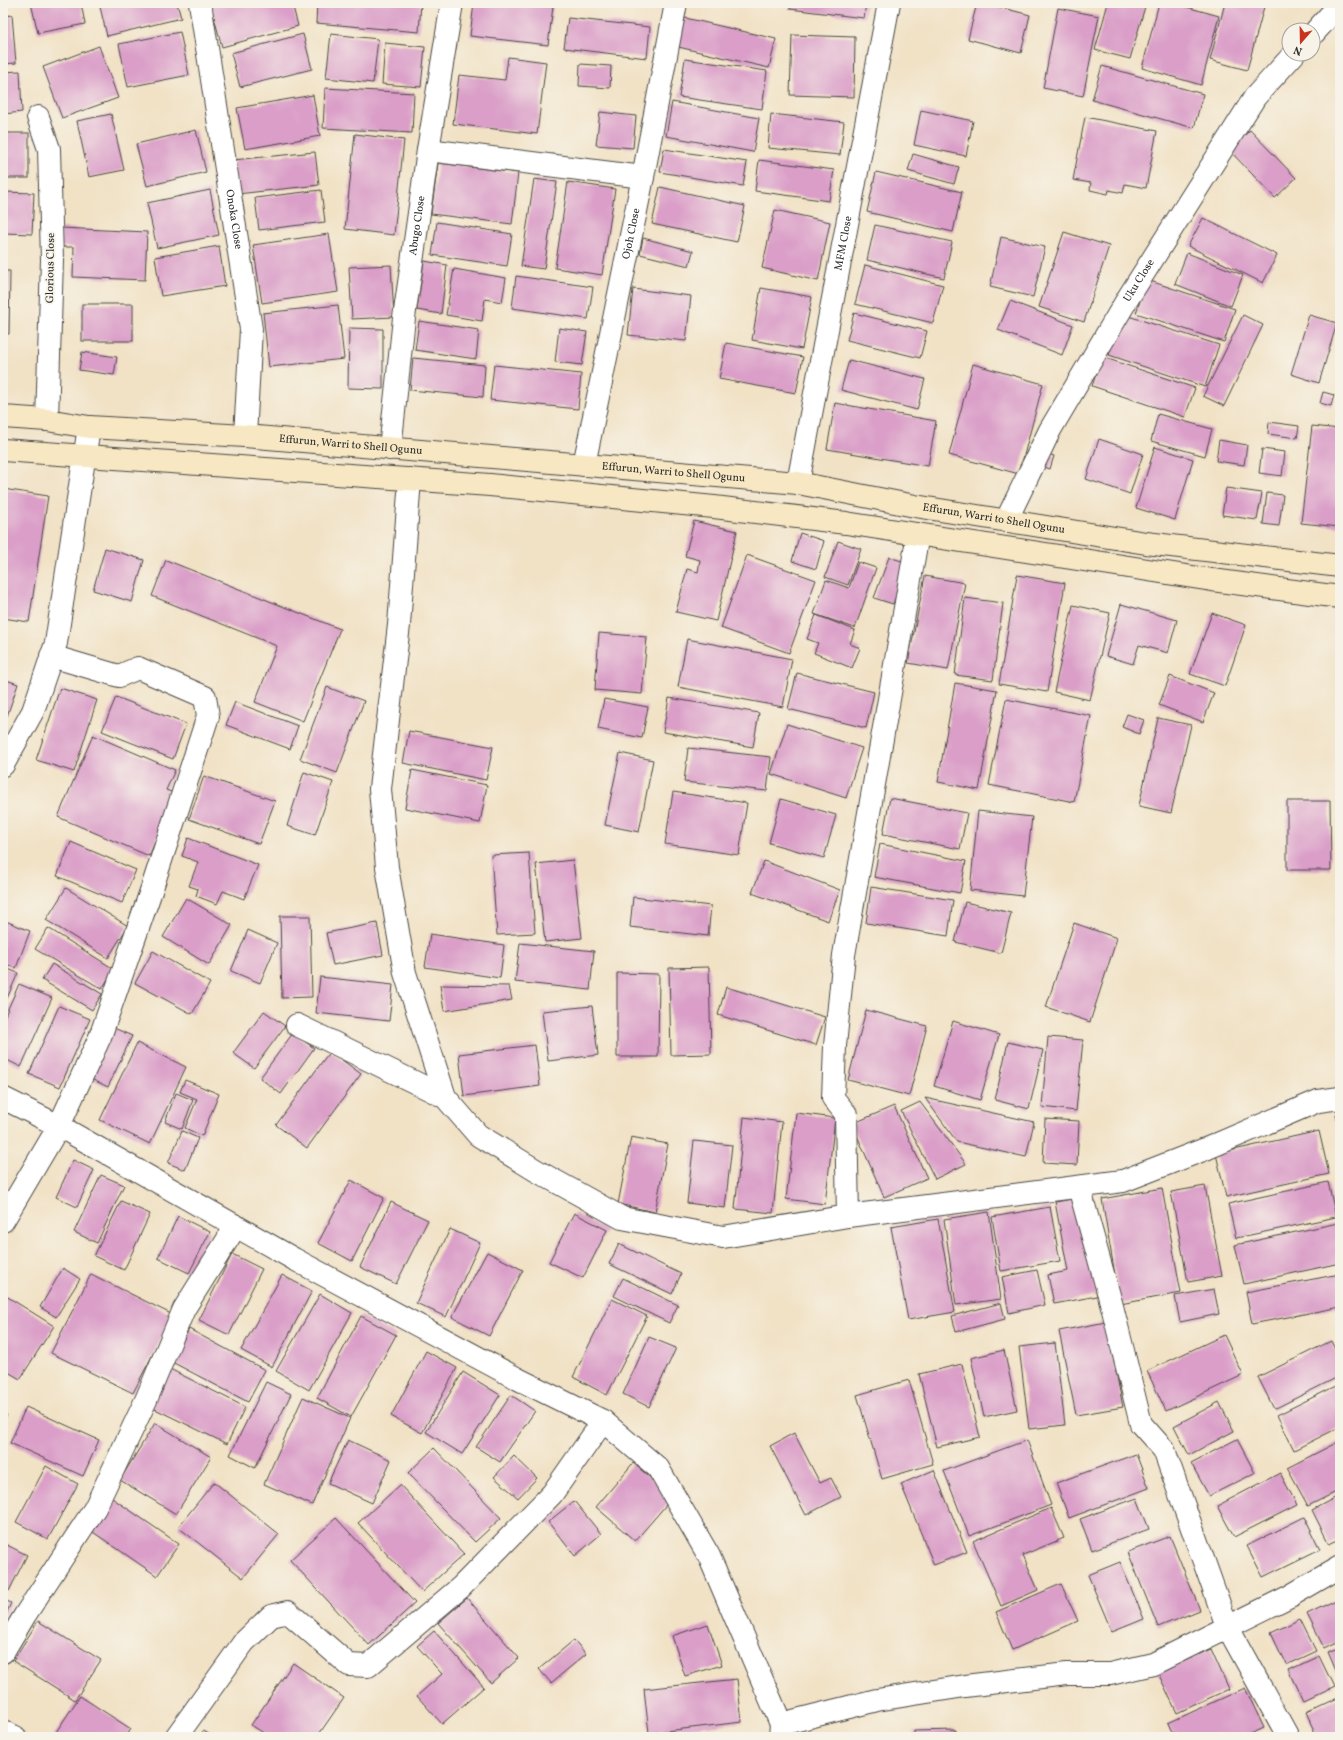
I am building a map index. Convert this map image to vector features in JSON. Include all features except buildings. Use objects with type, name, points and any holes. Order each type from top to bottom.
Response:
[{"type":"main road","name":"Effurun, Warri to Shell Ogunu","points":[[3,417],[47,420],[89,427],[245,436],[798,484],[915,506],[1146,543],[1340,566]]},
{"type":"main road","points":[[3,450],[497,485],[714,507],[846,523],[1212,580],[1340,597]]},
{"type":"street","name":"Onoka Close","points":[[200,3],[251,329],[245,436]]},
{"type":"street","name":"Abugo Close","points":[[390,449],[404,318],[428,150],[452,3]]},
{"type":"street","name":"Ojoh Close","points":[[584,465],[643,177],[676,3]]},
{"type":"street","name":"MFM Close","points":[[798,484],[890,3]]},
{"type":"street","points":[[1321,25],[1340,4]]},
{"type":"street","name":"Uku Close","points":[[1006,521],[1050,430],[1128,298],[1255,97],[1287,62]]},
{"type":"street","name":"Glorious Close","points":[[38,117],[49,149],[52,260],[47,420]]},
{"type":"street","points":[[428,150],[643,177]]},
{"type":"street","points":[[3,765],[33,711],[56,643],[89,427]]},
{"type":"street","points":[[410,479],[399,625],[380,789],[387,867],[405,972],[445,1097]]},
{"type":"street","points":[[848,1216],[846,1114],[833,1098],[835,1046],[843,963],[918,534]]},
{"type":"street","points":[[3,1221],[59,1126],[100,1037],[152,888],[208,716],[205,697],[138,668],[119,676],[51,656]]},
{"type":"street","points":[[297,1025],[445,1097],[478,1135],[537,1171],[622,1218],[723,1237],[848,1216],[1123,1181],[1208,1148],[1318,1101],[1340,1098]]},
{"type":"street","points":[[3,1098],[59,1126],[294,1259],[518,1379],[603,1421],[658,1468],[710,1556],[781,1730],[877,1700],[965,1686],[1067,1674],[1110,1674],[1153,1664],[1290,1596],[1340,1567]]},
{"type":"street","points":[[1079,1187],[1112,1306],[1141,1424],[1164,1450],[1227,1626],[1288,1737]]},
{"type":"street","points":[[3,1652],[25,1615],[95,1508],[146,1400],[184,1309],[236,1226]]},
{"type":"street","points":[[176,1737],[244,1642],[271,1616],[288,1612],[349,1665],[368,1666],[461,1587],[552,1494],[603,1421]]},
{"type":"street","points":[[3,1731],[15,1737]]}]
